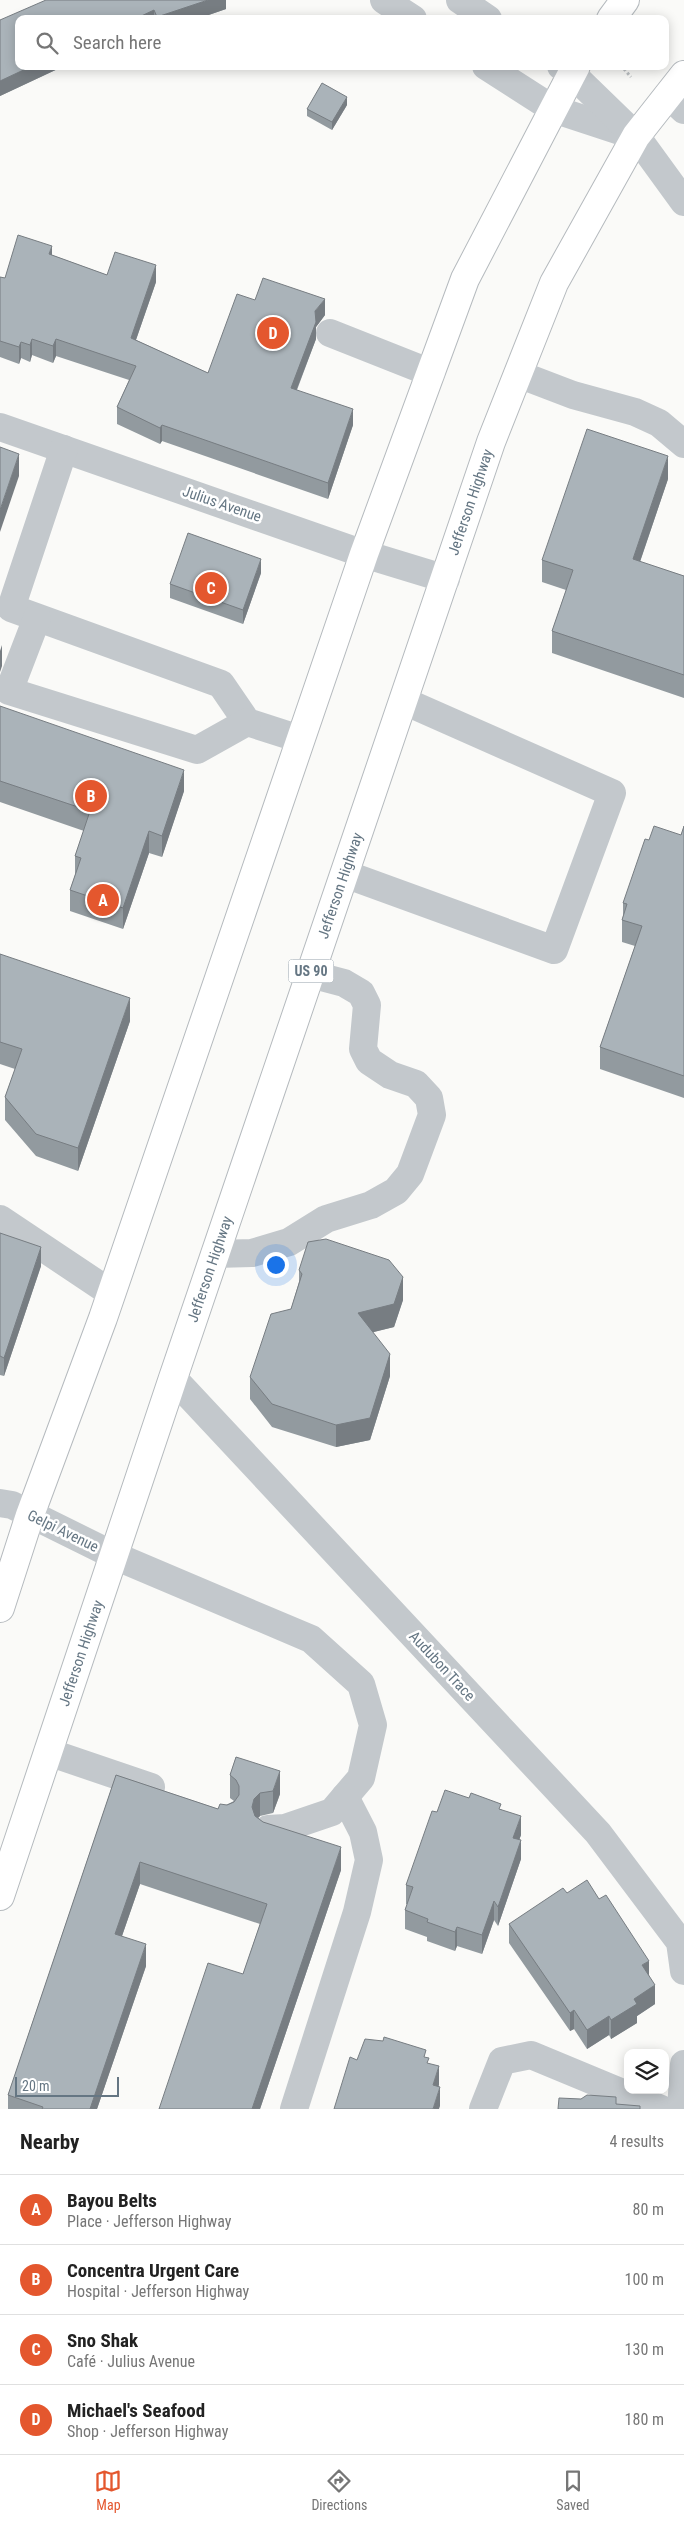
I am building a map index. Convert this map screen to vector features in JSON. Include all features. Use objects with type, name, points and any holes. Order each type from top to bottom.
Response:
[{"type":"main road","points":[[614,15],[625,0]]},
{"type":"main road","points":[[0,1608],[11,1501],[111,1293],[364,554],[465,279],[553,109],[569,70]]},
{"type":"main road","name":"Jefferson Highway","points":[[0,1896],[173,1378],[492,442],[554,283],[636,136],[679,93]]},
{"type":"street","points":[[384,0],[407,15]]},
{"type":"street","points":[[460,0],[482,15]]},
{"type":"street","points":[[492,70],[553,109],[636,136]]},
{"type":"street","points":[[570,70],[636,136],[684,202]]},
{"type":"street","points":[[330,334],[430,373]]},
{"type":"street","points":[[518,374],[573,395],[635,412],[659,423],[684,444]]},
{"type":"street","name":"Julius Avenue","points":[[0,427],[364,554],[446,579]]},
{"type":"street","points":[[64,449],[11,608],[221,684],[246,722],[300,739]]},
{"type":"street","points":[[38,618],[9,691],[197,750],[246,722]]},
{"type":"street","points":[[345,874],[554,950],[612,793],[404,701]]},
{"type":"street","points":[[215,1254],[252,1253],[289,1242],[326,1219],[371,1205],[396,1191],[410,1174],[432,1115],[429,1098],[416,1084],[390,1075],[368,1062],[363,1049],[367,1005],[361,993],[344,983],[310,974]]},
{"type":"street","points":[[0,1219],[111,1293]]},
{"type":"street","name":"Audubon Trace","points":[[173,1378],[598,1833],[680,1942],[684,1971]]},
{"type":"street","name":"Gelpi Avenue","points":[[11,1501],[115,1556],[311,1639],[361,1684],[373,1725],[361,1778],[332,1812],[285,1828],[268,1829]]},
{"type":"street","points":[[48,1752],[179,1797]]},
{"type":"street","points":[[294,2109],[322,2027],[357,1912],[369,1860],[364,1832],[345,1797]]},
{"type":"street","points":[[483,2109],[502,2061],[531,2055],[661,2109]]},
{"type":"street","points":[[680,2109],[684,2064]]},
{"type":"path","points":[[626,70],[631,76]]},
{"type":"building","points":[[46,0],[208,0],[163,15],[156,15],[154,10],[143,15],[15,15],[15,70],[23,70],[0,81],[0,20]]},
{"type":"building","points":[[322,83],[347,97],[332,122],[307,109]]},
{"type":"building","points":[[18,235],[52,246],[49,254],[107,275],[115,252],[156,265],[131,338],[208,373],[237,294],[255,300],[263,278],[325,299],[315,311],[316,322],[291,388],[353,409],[328,483],[162,425],[160,428],[117,407],[136,366],[56,339],[53,346],[32,339],[30,345],[21,342],[19,347],[0,341],[0,277],[5,278]]},
{"type":"building","points":[[587,429],[668,456],[633,559],[684,576],[684,675],[552,631],[573,570],[542,560]]},
{"type":"building","points":[[0,447],[19,454],[0,510]]},
{"type":"building","points":[[188,533],[261,559],[243,610],[170,584]]},
{"type":"building","points":[[0,706],[184,770],[162,836],[149,831],[123,908],[70,890],[81,858],[75,856],[90,811],[0,781]]},
{"type":"building","points":[[654,826],[681,835],[684,826],[684,1076],[600,1047],[642,926],[622,920],[627,904],[623,903],[645,839],[649,840]]},
{"type":"building","points":[[0,954],[130,998],[78,1148],[36,1134],[5,1097],[22,1049],[0,1042]]},
{"type":"building","points":[[0,1233],[41,1247],[4,1358],[0,1356]]},
{"type":"building","points":[[326,1239],[389,1260],[403,1277],[394,1304],[358,1313],[390,1354],[370,1418],[336,1425],[272,1404],[250,1377],[271,1314],[291,1309],[302,1274],[299,1270],[308,1242]]},
{"type":"building","points":[[236,1757],[280,1771],[273,1791],[260,1793],[254,1799],[252,1807],[255,1816],[263,1822],[341,1847],[252,2109],[159,2109],[208,1963],[243,1974],[267,1904],[140,1862],[115,1934],[146,1944],[90,2109],[42,2109],[43,2107],[8,2095],[116,1775],[218,1809],[220,1804],[227,1805],[234,1802],[239,1795],[239,1786],[230,1775]]},
{"type":"building","points":[[445,1790],[469,1798],[471,1793],[501,1804],[499,1809],[521,1816],[513,1838],[521,1840],[498,1907],[494,1901],[482,1935],[457,1927],[455,1932],[427,1922],[428,1919],[405,1910],[413,1887],[406,1885],[432,1811],[437,1812]]},
{"type":"building","points":[[587,1880],[599,1899],[606,1895],[649,1961],[642,1965],[655,1985],[634,1999],[637,2004],[611,2020],[609,2016],[587,2030],[574,2010],[570,2013],[509,1924],[563,1888],[567,1893]]},
{"type":"building","points":[[384,2037],[426,2050],[424,2057],[429,2058],[427,2063],[439,2066],[433,2085],[440,2087],[433,2109],[334,2109],[350,2057],[357,2060],[365,2039],[383,2041]]},
{"type":"building","points":[[587,2095],[616,2097],[616,2104],[640,2106],[640,2109],[558,2109],[559,2098],[581,2099]]},
{"type":"place","name":"Michael's Seafood","points":[[273,333]]},
{"type":"place","name":"Sno Shak","points":[[211,588]]},
{"type":"place","name":"Concentra Urgent Care","points":[[91,796]]},
{"type":"place","name":"Bayou Belts","points":[[103,900]]}]
